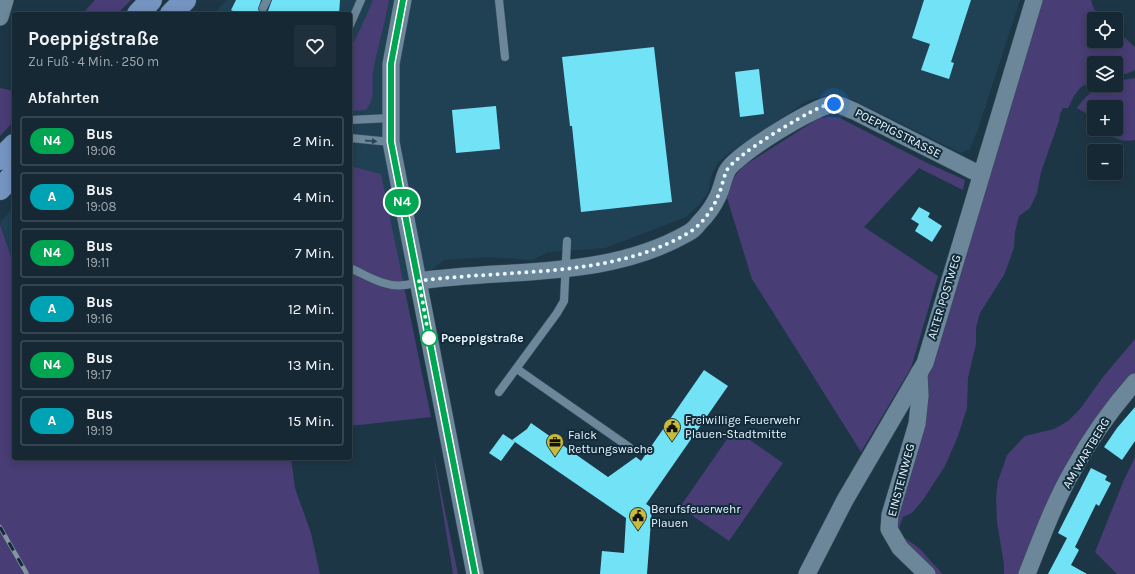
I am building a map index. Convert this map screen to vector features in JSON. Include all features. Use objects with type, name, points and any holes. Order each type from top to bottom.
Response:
[{"type":"main road","points":[[140,12],[151,0]]},
{"type":"main road","points":[[0,159],[12,147]]},
{"type":"main road","points":[[0,189],[12,176]]},
{"type":"street","points":[[0,17],[5,0]]},
{"type":"street","points":[[403,0],[391,64],[391,142],[475,574]]},
{"type":"street","name":"ALTER POSTWEG","points":[[807,574],[845,500],[925,363],[1034,0]]},
{"type":"street","name":"POEPPIGSTRASSE","points":[[419,281],[449,277],[566,269],[608,263],[672,242],[690,232],[708,214],[718,196],[728,170],[739,157],[798,119],[818,108],[834,104],[854,111],[981,175]]},
{"type":"street","name":"EINSTEINWEG","points":[[919,373],[920,396],[917,424],[890,515],[889,529],[900,548],[927,574]]},
{"type":"street","name":"AM WARTBERG","points":[[1027,574],[1053,511],[1073,470],[1118,403],[1135,382]]},
{"type":"lane","points":[[263,8],[267,0]]},
{"type":"lane","points":[[352,21],[362,0]]},
{"type":"lane","points":[[499,0],[506,57]]},
{"type":"lane","points":[[352,120],[390,118]]},
{"type":"lane","points":[[352,138],[391,142]]},
{"type":"lane","points":[[499,392],[557,313],[564,301],[567,241]]},
{"type":"lane","points":[[352,269],[390,285],[403,286],[419,281]]},
{"type":"lane","points":[[516,369],[629,447]]},
{"type":"shaded area","points":[[95,0],[131,0],[119,12],[84,12]]},
{"type":"shaded area","points":[[227,0],[1020,0],[979,126],[970,149],[961,153],[853,100],[829,95],[807,101],[729,153],[718,163],[712,173],[708,192],[699,205],[686,217],[605,248],[548,252],[532,260],[488,257],[444,260],[404,291],[352,273],[352,12],[215,12]]},
{"type":"shaded area","points":[[373,0],[389,0],[373,72],[373,96],[366,110],[352,111],[352,46]]},
{"type":"shaded area","points":[[1037,0],[1091,0],[1096,12],[1087,12],[1087,48],[1123,48],[1123,36],[1135,47],[1135,70],[1123,74],[1123,56],[1087,56],[1087,84],[1081,87],[1074,96],[1068,108],[1063,108],[1060,114],[1059,121],[1041,172],[1037,193],[1030,208],[1019,216],[1015,232],[1014,248],[1004,275],[980,313],[976,328],[976,344],[968,378],[967,408],[958,436],[945,466],[923,500],[912,513],[903,517],[899,528],[902,536],[919,548],[942,574],[933,574],[902,540],[894,519],[925,372]]},
{"type":"shaded area","points":[[1135,78],[1135,140],[1130,141],[1118,139],[1112,136],[1123,136],[1123,100],[1087,100],[1087,114],[1077,108],[1092,92],[1123,92],[1123,80]]},
{"type":"shaded area","points":[[0,88],[12,91],[12,123],[0,136]]},
{"type":"shaded area","points":[[819,118],[840,118],[925,162],[965,180],[963,190],[919,168],[864,227],[938,276],[911,368],[861,452],[752,279],[727,198],[731,181],[742,167]]},
{"type":"shaded area","points":[[352,167],[381,174],[431,417],[352,426]]},
{"type":"shaded area","points":[[12,209],[12,259],[0,222]]},
{"type":"shaded area","points":[[0,224],[12,259],[12,460],[291,460],[295,488],[311,533],[320,574],[0,574]]},
{"type":"shaded area","points":[[1135,339],[1135,377],[1022,574],[1004,574],[1004,565],[997,522],[996,497],[998,481],[1007,455],[1025,436],[1054,429],[1068,421],[1080,409],[1103,377]]},
{"type":"shaded area","points":[[734,429],[783,463],[729,541],[680,507]]},
{"type":"shaded area","points":[[433,452],[458,574],[453,574]]},
{"type":"shaded area","points":[[1135,457],[1135,574],[1117,574],[1095,552],[1124,480]]},
{"type":"building","points":[[236,0],[261,0],[258,9],[261,12],[235,12],[231,10]]},
{"type":"building","points":[[272,0],[340,0],[339,12],[266,12],[268,11]]},
{"type":"building","points":[[924,0],[971,0],[951,62],[954,63],[949,79],[921,70],[930,44],[912,38]]},
{"type":"building","points":[[654,47],[672,202],[581,212],[572,126],[570,126],[562,57]]},
{"type":"building","points":[[759,69],[764,114],[740,117],[735,72]]},
{"type":"building","points":[[496,106],[500,149],[456,153],[452,110]]},
{"type":"building","points":[[919,207],[930,213],[928,217],[942,226],[932,242],[915,231],[919,224],[911,219]]},
{"type":"building","points":[[704,370],[728,386],[646,504],[652,508],[647,574],[600,574],[602,551],[624,553],[626,518],[512,440],[527,429],[531,423],[608,477],[636,457],[641,461]]},
{"type":"building","points":[[1135,407],[1135,441],[1122,460],[1104,447],[1117,428]]},
{"type":"building","points":[[503,434],[515,442],[501,461],[489,453]]},
{"type":"building","points":[[1091,468],[1107,476],[1105,480],[1111,483],[1099,506],[1096,504],[1075,547],[1079,550],[1071,565],[1087,574],[1048,574],[1067,538],[1058,533]]},
{"type":"railway","points":[[0,527],[27,574]]},
{"type":"bus line","name":"N4","points":[[403,0],[391,64],[391,142],[475,574]]},
{"type":"place","name":"Poeppigstraße","points":[[429,338]]},
{"type":"place","name":"Freiwillige Feuerwehr Plauen-Stadtmitte","points":[[672,442]]},
{"type":"place","name":"Falck Rettungswache","points":[[555,457]]},
{"type":"place","name":"Berufsfeuerwehr Plauen","points":[[638,531]]},
{"type":"route","points":[[429,338],[419,281],[449,277],[566,269],[608,263],[672,242],[690,232],[708,214],[718,196],[728,170],[739,157],[798,119],[818,108],[834,104]]}]
